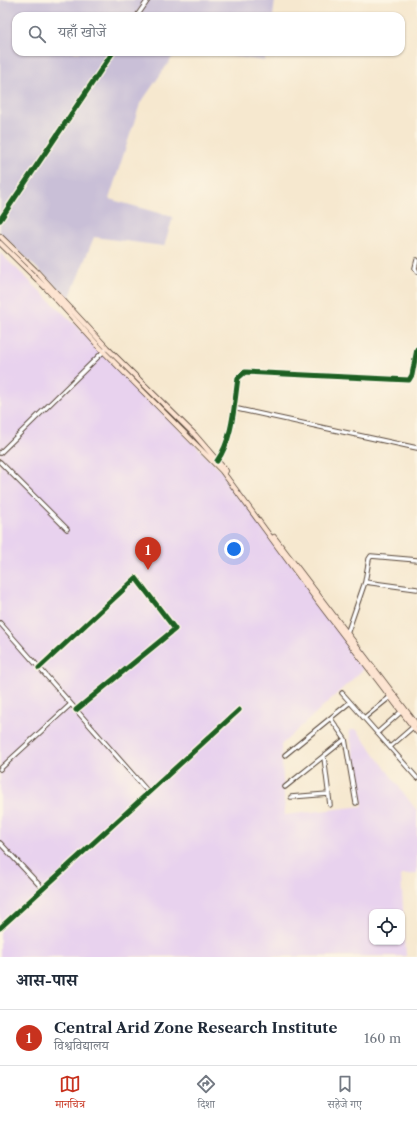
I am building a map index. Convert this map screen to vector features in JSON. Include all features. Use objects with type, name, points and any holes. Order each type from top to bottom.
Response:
[{"type":"main road","points":[[0,236],[105,350],[222,471],[390,697],[403,710]]},
{"type":"main road","points":[[0,243],[35,274]]},
{"type":"main road","points":[[105,350],[195,435],[217,461],[415,726],[417,732]]},
{"type":"street","points":[[140,12],[148,0]]},
{"type":"street","points":[[0,220],[110,56]]},
{"type":"street","points":[[417,260],[415,268],[417,272]]},
{"type":"street","points":[[0,453],[105,350]]},
{"type":"street","points":[[217,461],[224,452],[238,378],[245,372],[409,380],[412,375],[417,350]]},
{"type":"street","points":[[233,408],[417,448]]},
{"type":"street","points":[[0,462],[67,529]]},
{"type":"street","points":[[347,634],[365,582],[369,559],[371,556],[417,560]]},
{"type":"street","points":[[39,668],[136,578],[175,628],[76,710]]},
{"type":"street","points":[[365,582],[417,589]]},
{"type":"street","points":[[0,622],[149,794]]},
{"type":"street","points":[[342,693],[349,703],[416,775]]},
{"type":"street","points":[[364,718],[390,697]]},
{"type":"street","points":[[285,755],[331,720],[349,703]]},
{"type":"street","points":[[0,769],[71,704]]},
{"type":"street","points":[[0,928],[149,794],[239,710]]},
{"type":"street","points":[[378,733],[403,710]]},
{"type":"street","points":[[331,720],[345,739],[356,802]]},
{"type":"street","points":[[390,747],[415,726]]},
{"type":"street","points":[[286,786],[345,739]]},
{"type":"street","points":[[324,757],[330,805]]},
{"type":"street","points":[[291,797],[328,794]]},
{"type":"street","points":[[0,843],[43,889]]},
{"type":"shaded area","points":[[0,0],[275,0],[274,12],[12,12],[12,56],[173,56],[140,104],[109,199],[173,217],[164,246],[94,237],[69,299],[0,233]]},
{"type":"shaded area","points":[[235,56],[265,56],[264,61]]},
{"type":"shaded area","points":[[0,253],[103,351],[225,475],[368,665],[281,745],[285,815],[363,806],[349,730],[357,730],[417,811],[417,874],[401,875],[403,909],[369,909],[369,945],[405,945],[405,940],[406,956],[0,957]]},
{"type":"cycle path","points":[[0,220],[110,56]]},
{"type":"cycle path","points":[[217,461],[230,432],[238,378],[245,372],[409,380],[412,375],[417,349]]},
{"type":"cycle path","points":[[39,668],[136,578],[175,629],[76,710]]},
{"type":"cycle path","points":[[0,928],[239,710]]},
{"type":"place","name":"Central Arid Zone Research Institute","points":[[148,570]]}]
